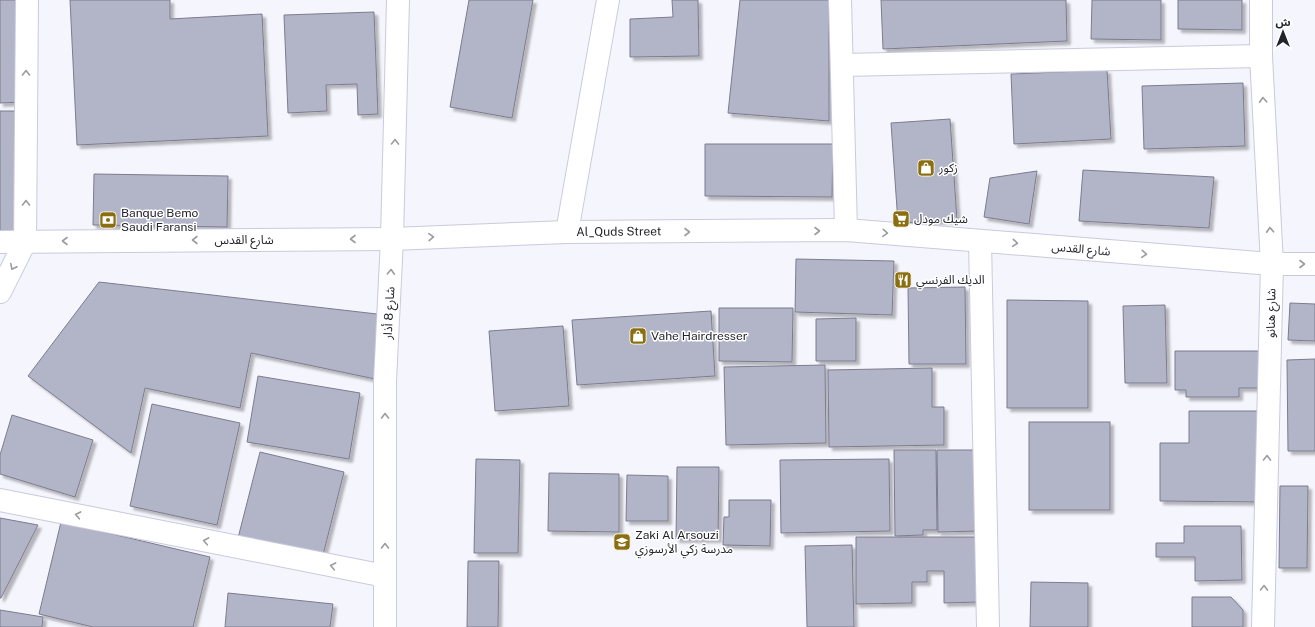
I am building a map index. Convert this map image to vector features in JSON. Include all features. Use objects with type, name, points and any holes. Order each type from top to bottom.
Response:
[{"type":"street","points":[[0,292],[25,242],[27,0]]},
{"type":"street","name":"شارع 8 أذار","points":[[385,627],[385,381],[392,239],[398,0]]},
{"type":"street","points":[[568,232],[608,0]]},
{"type":"street","points":[[840,0],[846,230]]},
{"type":"street","name":"شارع هنانو","points":[[1261,0],[1261,56],[1272,264],[1263,627]]},
{"type":"street","points":[[842,65],[1261,56]]},
{"type":"street","name":"شارع القدس","points":[[846,230],[1272,264],[1315,264]]},
{"type":"street","name":"Al_Quds Street","points":[[392,239],[568,232],[846,230]]},
{"type":"street","name":"شارع القدس","points":[[0,242],[392,239]]},
{"type":"street","points":[[980,241],[988,627]]},
{"type":"street","points":[[0,500],[385,576]]},
{"type":"building","points":[[0,0],[18,0],[22,102],[0,103]]},
{"type":"building","points":[[70,0],[170,0],[170,19],[262,14],[268,136],[77,145]]},
{"type":"building","points":[[469,0],[533,0],[512,118],[450,107]]},
{"type":"building","points":[[672,0],[698,0],[699,56],[630,57],[630,19],[673,17]]},
{"type":"building","points":[[740,0],[829,0],[829,121],[728,113]]},
{"type":"building","points":[[881,0],[1066,0],[1067,41],[883,49]]},
{"type":"building","points":[[1092,0],[1161,0],[1161,40],[1091,39]]},
{"type":"building","points":[[1178,0],[1242,0],[1242,30],[1178,29]]},
{"type":"building","points":[[374,12],[378,114],[358,115],[357,84],[326,85],[327,111],[288,113],[284,15]]},
{"type":"building","points":[[1107,70],[1111,139],[1014,144],[1011,74]]},
{"type":"building","points":[[1243,83],[1245,146],[1144,149],[1142,86]]},
{"type":"building","points":[[0,111],[16,111],[16,235],[0,235]]},
{"type":"building","points":[[950,119],[957,220],[898,223],[891,123]]},
{"type":"building","points":[[705,144],[833,144],[832,197],[705,196]]},
{"type":"building","points":[[1083,170],[1214,177],[1209,228],[1079,221]]},
{"type":"building","points":[[1037,171],[1029,224],[984,217],[990,178]]},
{"type":"building","points":[[94,174],[228,176],[227,227],[93,225]]},
{"type":"building","points":[[796,259],[894,261],[892,315],[795,312]]},
{"type":"building","points":[[99,282],[377,314],[380,380],[251,353],[240,408],[145,388],[131,453],[28,376]]},
{"type":"building","points":[[965,287],[966,364],[909,364],[908,288]]},
{"type":"building","points":[[1007,300],[1088,301],[1088,408],[1007,408]]},
{"type":"building","points":[[1290,303],[1315,304],[1315,341],[1288,340]]},
{"type":"building","points":[[1165,305],[1167,383],[1125,383],[1123,306]]},
{"type":"building","points":[[719,308],[793,308],[792,362],[719,361]]},
{"type":"building","points":[[711,311],[715,376],[577,385],[572,320]]},
{"type":"building","points":[[856,318],[856,361],[816,361],[816,319]]},
{"type":"building","points":[[563,326],[569,406],[495,411],[489,331]]},
{"type":"building","points":[[1175,351],[1261,351],[1261,388],[1239,388],[1239,397],[1186,397],[1186,390],[1175,390]]},
{"type":"building","points":[[1315,359],[1315,451],[1288,451],[1287,360]]},
{"type":"building","points":[[825,365],[826,443],[726,445],[724,367]]},
{"type":"building","points":[[932,368],[932,407],[944,407],[944,445],[829,447],[828,370]]},
{"type":"building","points":[[258,376],[360,393],[349,459],[247,442]]},
{"type":"building","points":[[152,404],[240,423],[217,525],[130,506]]},
{"type":"building","points":[[1189,411],[1263,411],[1263,502],[1160,501],[1160,443],[1189,443]]},
{"type":"building","points":[[12,415],[93,440],[75,497],[0,474],[0,455]]},
{"type":"building","points":[[1029,422],[1110,422],[1110,510],[1029,510]]},
{"type":"building","points":[[894,450],[936,450],[937,530],[923,530],[923,535],[895,536]]},
{"type":"building","points":[[937,450],[978,450],[979,531],[938,532]]},
{"type":"building","points":[[260,452],[344,472],[322,559],[238,538]]},
{"type":"building","points":[[476,459],[520,460],[518,553],[474,553]]},
{"type":"building","points":[[889,459],[890,531],[781,533],[780,460]]},
{"type":"building","points":[[677,467],[719,467],[718,539],[676,539]]},
{"type":"building","points":[[549,473],[619,474],[619,532],[548,531]]},
{"type":"building","points":[[627,475],[668,476],[668,521],[626,521]]},
{"type":"building","points":[[1280,486],[1308,486],[1307,568],[1279,568]]},
{"type":"building","points":[[729,500],[771,500],[770,546],[723,545],[724,517],[729,517]]},
{"type":"building","points":[[0,518],[38,525],[1,598],[0,598]]},
{"type":"building","points":[[61,522],[210,557],[193,627],[93,627],[39,614]]},
{"type":"building","points":[[1184,526],[1241,526],[1242,580],[1195,581],[1195,557],[1156,557],[1156,543],[1184,543]]},
{"type":"building","points":[[856,537],[979,537],[979,602],[944,603],[944,571],[927,571],[927,582],[912,582],[912,603],[856,604]]},
{"type":"building","points":[[852,545],[854,627],[807,627],[805,546]]},
{"type":"building","points":[[468,561],[499,561],[498,627],[467,627]]},
{"type":"building","points":[[1031,582],[1088,583],[1088,627],[1030,627]]},
{"type":"building","points":[[228,593],[333,604],[330,627],[225,627]]},
{"type":"building","points":[[1192,597],[1231,597],[1243,610],[1243,627],[1192,627]]},
{"type":"building","points":[[0,610],[43,617],[42,627],[0,627]]},
{"type":"place","name":"زكور","points":[[926,168]]},
{"type":"place","name":"شيك مودل","points":[[901,219]]},
{"type":"place","name":"Banque Bemo Saudi Faransi","points":[[108,220]]},
{"type":"place","name":"الديك الفرنسي","points":[[903,280]]},
{"type":"place","name":"Vahe Hairdresser","points":[[638,336]]},
{"type":"place","name":"Zaki Al Arsouzi مدرسة زكي الأرسوزي","points":[[622,542]]}]
